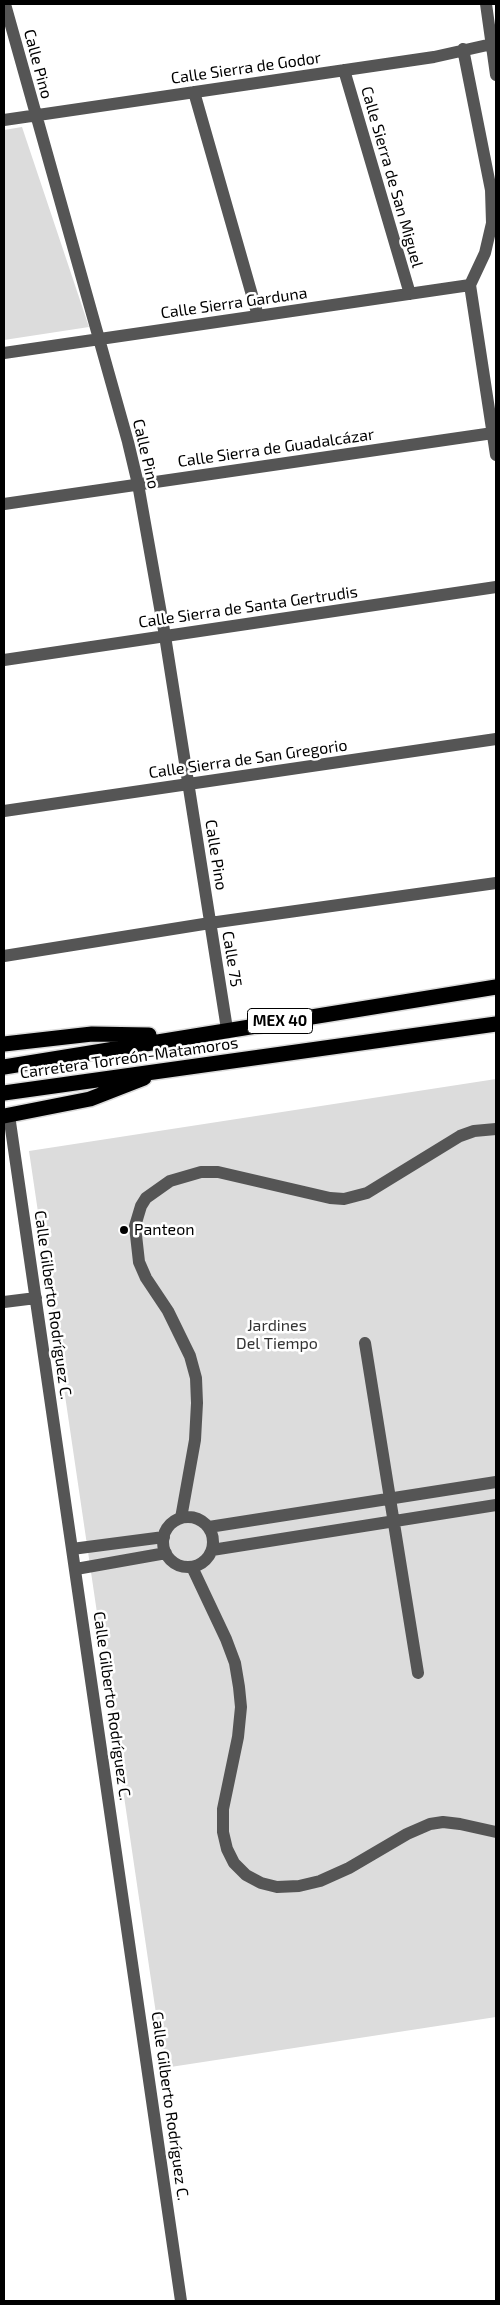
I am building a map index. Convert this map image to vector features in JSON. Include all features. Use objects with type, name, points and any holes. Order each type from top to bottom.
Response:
[{"type":"highway","name":"MEX 40","points":[[4,1066],[64,1058],[188,1035],[496,987]]},
{"type":"highway","name":"Carretera Torreón-Matamoros","points":[[4,1094],[496,1024]]},
{"type":"highway","points":[[4,1044],[92,1034],[188,1035]]},
{"type":"highway","points":[[6,1115],[90,1099],[162,1071]]},
{"type":"street","name":"Calle Pino","points":[[5,4],[138,484],[165,636],[210,923]]},
{"type":"street","points":[[486,4],[496,75]]},
{"type":"street","name":"Calle Sierra de Godor","points":[[4,120],[434,57],[492,44]]},
{"type":"street","points":[[463,49],[491,190],[492,223],[485,253],[470,285],[496,455]]},
{"type":"street","name":"Calle Sierra de San Miguel","points":[[344,70],[410,294]]},
{"type":"street","points":[[194,92],[258,316]]},
{"type":"street","name":"Calle Sierra Garduna","points":[[4,353],[470,285]]},
{"type":"street","name":"Calle Sierra de Guadalcázar","points":[[4,504],[493,433]]},
{"type":"street","name":"Calle Sierra de Santa Gertrudis","points":[[4,660],[496,587]]},
{"type":"street","name":"Calle Sierra de San Gregorio","points":[[4,811],[496,739]]},
{"type":"street","points":[[4,956],[210,923],[496,883]]},
{"type":"street","name":"Calle 75","points":[[210,923],[227,1029]]},
{"type":"street","name":"Calle Gilberto Rodríguez C.","points":[[6,1115],[36,1298],[76,1569],[181,2301]]},
{"type":"street","points":[[181,1518],[195,1440],[196,1378],[187,1349],[168,1311],[146,1278],[139,1262],[135,1226],[141,1206],[146,1198],[170,1181],[201,1172],[218,1172],[330,1198],[344,1199],[366,1193],[460,1136],[474,1130],[496,1129]]},
{"type":"street","points":[[4,1302],[36,1298]]},
{"type":"street","points":[[365,1343],[418,1673]]},
{"type":"street","points":[[209,1527],[496,1482]]},
{"type":"street","points":[[212,1550],[496,1505]]},
{"type":"street","points":[[181,1518],[196,1518],[209,1527],[212,1534],[212,1550],[204,1561],[192,1567],[179,1565],[169,1558],[166,1553],[164,1537],[167,1529],[181,1518]]},
{"type":"street","points":[[72,1549],[164,1537]]},
{"type":"street","points":[[76,1569],[166,1553]]},
{"type":"street","points":[[192,1567],[226,1639],[235,1664],[241,1707],[238,1737],[223,1809],[223,1832],[227,1849],[234,1863],[246,1875],[261,1883],[277,1886],[300,1886],[320,1881],[349,1868],[407,1834],[430,1824],[443,1822],[460,1824],[496,1832]]},
{"type":"green space","points":[[22,127],[89,327],[4,340],[4,130]]},
{"type":"green space","name":"Jardines Del Tiempo","points":[[496,1079],[496,2017],[164,2068],[29,1151]]},
{"type":"place","name":"Panteon","points":[[124,1230]]}]
